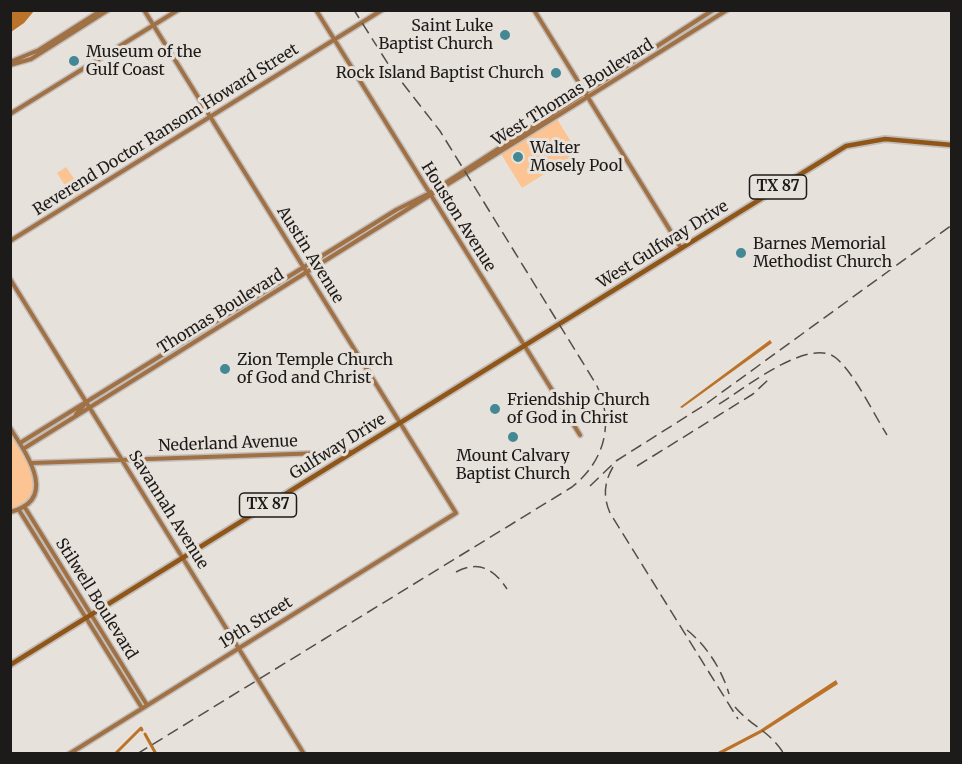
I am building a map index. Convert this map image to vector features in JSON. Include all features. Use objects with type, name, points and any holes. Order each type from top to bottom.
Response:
[{"type":"main road","name":"West Gulfway Drive","points":[[524,345],[846,146],[885,139],[951,145]]},
{"type":"main road","name":"Gulfway Drive","points":[[10,665],[524,345]]},
{"type":"street","points":[[10,64],[39,50],[102,10]]},
{"type":"street","points":[[10,64],[31,59],[108,10]]},
{"type":"street","name":"Austin Avenue","points":[[144,10],[456,513]]},
{"type":"street","points":[[10,114],[178,10]]},
{"type":"street","name":"Houston Avenue","points":[[316,10],[580,435]]},
{"type":"street","name":"Reverend Doctor Ransom Howard Street","points":[[10,241],[382,10]]},
{"type":"street","points":[[534,10],[681,248]]},
{"type":"street","name":"West Thomas Boulevard","points":[[430,194],[586,95],[713,10]]},
{"type":"street","name":"West Thomas Boulevard","points":[[586,95],[727,10]]},
{"type":"street","points":[[690,26],[693,31]]},
{"type":"street","name":"Thomas Boulevard","points":[[20,443],[396,210],[430,194]]},
{"type":"street","name":"Thomas Boulevard","points":[[23,449],[430,194]]},
{"type":"street","name":"Savannah Avenue","points":[[10,279],[304,753]]},
{"type":"street","points":[[90,408],[106,390]]},
{"type":"street","points":[[72,419],[86,406],[87,402]]},
{"type":"street","points":[[10,428],[32,463],[36,474],[36,488],[24,506],[10,512]]},
{"type":"street","name":"Nederland Avenue","points":[[32,463],[353,452]]},
{"type":"street","name":"Stilwell Boulevard","points":[[24,506],[142,708]]},
{"type":"street","name":"Stilwell Boulevard","points":[[19,510],[147,705]]},
{"type":"street","name":"19th Street","points":[[69,753],[456,513]]},
{"type":"shaded area","points":[[11,10],[34,11],[24,23],[11,32]]},
{"type":"shaded area","points":[[557,119],[578,153],[522,188],[501,154]]},
{"type":"shaded area","points":[[66,167],[84,193],[74,200],[57,173]]},
{"type":"shaded area","points":[[770,340],[772,343],[682,408],[680,407]]},
{"type":"shaded area","points":[[10,431],[28,463],[34,487],[31,497],[24,505],[10,510]]},
{"type":"shaded area","points":[[836,680],[838,684],[763,732],[723,753],[716,753],[760,730]]},
{"type":"waterway","points":[[115,754],[141,728],[142,730]]},
{"type":"waterway","points":[[145,734],[156,754]]},
{"type":"railway","points":[[137,754],[572,487],[592,465],[604,440],[605,412],[596,384],[440,131],[390,67],[354,10]]},
{"type":"railway","points":[[590,486],[616,461],[703,406],[952,225]]},
{"type":"railway","points":[[719,404],[777,367],[810,354],[824,353],[836,358],[850,374],[887,435]]},
{"type":"railway","points":[[637,466],[753,394],[769,379]]},
{"type":"railway","points":[[613,467],[606,490],[606,501],[610,513],[738,719]]},
{"type":"railway","points":[[456,572],[464,568],[485,568],[497,576],[507,589]]},
{"type":"railway","points":[[687,630],[713,659],[729,694]]},
{"type":"railway","points":[[735,707],[772,739],[784,754]]},
{"type":"place","name":"Saint Luke Baptist Church","points":[[505,35]]},
{"type":"place","name":"Museum of the Gulf Coast","points":[[74,61]]},
{"type":"place","name":"Rock Island Baptist Church","points":[[556,73]]},
{"type":"place","name":"Walter Mosely Pool","points":[[518,157]]},
{"type":"place","name":"Barnes Memorial Methodist Church","points":[[741,253]]},
{"type":"place","name":"Zion Temple Church of God and Christ","points":[[225,369]]},
{"type":"place","name":"Friendship Church of God in Christ","points":[[495,409]]},
{"type":"place","name":"Mount Calvary Baptist Church","points":[[513,437]]}]
